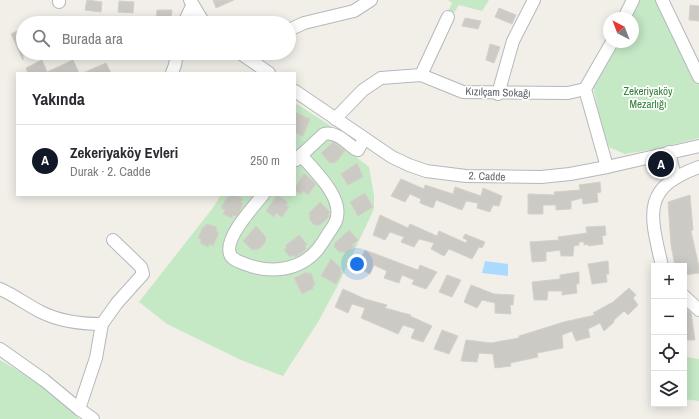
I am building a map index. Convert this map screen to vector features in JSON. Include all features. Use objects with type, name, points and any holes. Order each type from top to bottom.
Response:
[{"type":"street","points":[[296,27],[304,23],[354,11],[371,0]]},
{"type":"street","points":[[498,94],[513,41],[534,0]]},
{"type":"street","points":[[627,12],[634,0]]},
{"type":"street","points":[[662,0],[699,77]]},
{"type":"street","points":[[186,16],[191,3]]},
{"type":"street","points":[[191,3],[199,16]]},
{"type":"street","points":[[421,75],[448,17]]},
{"type":"street","points":[[607,167],[585,89],[609,48]]},
{"type":"street","points":[[172,72],[175,60]]},
{"type":"street","points":[[253,60],[268,72]]},
{"type":"street","name":"Kızılçam Sokağı","points":[[335,119],[363,90],[381,78],[421,75],[463,92],[498,94],[568,93],[585,89]]},
{"type":"street","name":"2. Cadde","points":[[298,96],[392,157],[408,165],[426,171],[466,176],[541,177],[570,174],[699,146]]},
{"type":"street","points":[[262,196],[247,214],[234,234],[229,246],[230,254],[238,261],[257,269],[284,269],[296,265],[317,250],[338,220],[337,206],[333,195],[298,158],[324,134],[330,133],[336,135],[354,149],[358,150],[364,139]]},
{"type":"street","points":[[669,152],[675,177]]},
{"type":"street","points":[[661,263],[653,220],[653,205],[662,189],[675,177],[699,167]]},
{"type":"street","points":[[79,409],[96,358],[102,324],[117,303],[143,274],[141,267],[113,240]]},
{"type":"street","points":[[0,289],[42,313],[58,319],[77,323],[102,324]]},
{"type":"street","points":[[687,299],[699,310]]},
{"type":"street","points":[[0,349],[44,380],[79,409],[94,419]]},
{"type":"green space","points":[[448,0],[489,0],[482,11],[459,5],[450,19],[446,16],[452,3]]},
{"type":"green space","name":"Zekeriyaköy Mezarlığı","points":[[639,0],[658,0],[699,85],[699,138],[655,149],[625,154],[609,147],[600,120],[593,85],[613,48],[639,48],[639,12],[633,12]]},
{"type":"green space","points":[[297,104],[332,127],[323,131],[296,154]]},
{"type":"green space","points":[[335,137],[352,154],[369,167],[374,195],[374,209],[339,283],[318,322],[283,376],[241,360],[167,324],[139,302],[212,209],[220,196],[259,196],[227,260],[295,269],[342,219],[344,210],[341,202],[310,158],[316,147]]},
{"type":"green space","points":[[299,163],[303,163],[333,202],[333,219],[312,250],[283,266],[268,266],[240,258],[233,251],[235,236],[266,196],[296,196],[296,165]]},
{"type":"green space","points":[[687,357],[699,359],[699,401],[687,399]]},
{"type":"green space","points":[[0,360],[44,386],[67,405],[79,419],[0,419]]},
{"type":"water","points":[[485,261],[508,264],[508,276],[482,273]]},
{"type":"building","points":[[87,0],[102,2],[101,12],[85,10]]},
{"type":"building","points":[[213,0],[234,0],[216,8]]},
{"type":"building","points":[[119,1],[134,2],[133,13],[118,12]]},
{"type":"building","points":[[690,5],[699,6],[699,21],[689,20]]},
{"type":"building","points":[[499,8],[516,15],[512,24],[495,17]]},
{"type":"building","points":[[157,10],[172,10],[171,16],[156,16]]},
{"type":"building","points":[[465,18],[481,21],[478,29],[462,26]]},
{"type":"building","points":[[16,32],[16,45],[11,34]]},
{"type":"building","points":[[490,44],[500,47],[494,63],[486,60]]},
{"type":"building","points":[[42,60],[47,72],[28,72],[26,68]]},
{"type":"building","points":[[73,60],[79,72],[47,72]]},
{"type":"building","points":[[106,63],[110,72],[85,72]]},
{"type":"building","points":[[296,112],[310,119],[303,136],[296,133]]},
{"type":"building","points":[[333,142],[345,151],[336,162],[330,163],[321,153]]},
{"type":"building","points":[[357,163],[363,177],[348,185],[341,174]]},
{"type":"building","points":[[304,173],[316,184],[308,195],[303,191],[301,194],[296,192],[296,186]]},
{"type":"building","points":[[401,179],[424,189],[425,185],[453,194],[455,187],[481,196],[483,188],[502,196],[499,206],[493,205],[490,212],[477,208],[478,203],[466,201],[462,210],[436,200],[433,208],[420,203],[421,199],[410,194],[405,202],[391,196]]},
{"type":"building","points":[[600,182],[601,192],[597,193],[598,202],[583,204],[582,198],[571,201],[571,209],[556,210],[556,205],[543,205],[543,214],[528,214],[528,194],[555,195],[554,192],[580,190],[579,185]]},
{"type":"building","points":[[365,193],[373,207],[358,216],[350,202]]},
{"type":"building","points":[[690,195],[693,230],[691,231],[699,273],[687,275],[687,263],[674,263],[671,245],[668,202]]},
{"type":"building","points":[[237,196],[242,198],[241,203],[243,203],[239,213],[236,216],[233,215],[232,218],[223,214],[225,210],[221,208],[227,197]]},
{"type":"building","points":[[276,196],[288,202],[286,205],[289,207],[282,217],[276,213],[274,217],[266,211]]},
{"type":"building","points":[[320,202],[330,212],[328,214],[330,216],[320,225],[314,225],[310,220],[309,213]]},
{"type":"building","points":[[380,215],[408,228],[410,224],[437,236],[439,231],[466,243],[467,240],[463,238],[465,234],[485,242],[482,248],[479,247],[472,259],[449,249],[444,256],[431,249],[434,243],[419,239],[414,247],[401,242],[404,237],[390,232],[385,240],[373,235]]},
{"type":"building","points":[[206,224],[217,227],[216,231],[219,233],[213,246],[210,244],[208,247],[200,243],[201,239],[198,238]]},
{"type":"building","points":[[256,226],[266,237],[265,243],[259,249],[252,250],[243,241]]},
{"type":"building","points":[[605,226],[606,235],[602,236],[603,244],[588,246],[588,244],[584,245],[584,242],[579,242],[579,245],[574,246],[573,256],[561,256],[560,250],[546,252],[546,261],[532,262],[530,242],[559,240],[558,237],[587,233],[586,227]]},
{"type":"building","points":[[349,230],[358,240],[352,245],[355,246],[346,253],[339,252],[334,247],[335,243]]},
{"type":"building","points":[[299,235],[307,244],[305,246],[306,249],[296,257],[293,255],[290,257],[284,250],[287,248],[285,246]]},
{"type":"building","points":[[365,250],[418,270],[420,265],[437,272],[426,289],[412,284],[414,280],[402,275],[399,283],[384,278],[387,271],[374,265],[370,274],[357,267]]},
{"type":"building","points":[[331,259],[341,268],[340,271],[342,272],[336,284],[321,276]]},
{"type":"building","points":[[608,261],[609,274],[606,274],[607,282],[592,284],[588,264]]},
{"type":"building","points":[[307,272],[308,274],[311,273],[315,285],[312,286],[314,288],[302,294],[294,278]]},
{"type":"building","points":[[579,272],[579,284],[576,284],[577,293],[562,295],[562,291],[548,291],[547,300],[534,300],[532,282],[560,279],[560,275]]},
{"type":"building","points":[[447,275],[461,280],[452,297],[439,292]]},
{"type":"building","points":[[471,285],[494,294],[514,295],[513,305],[510,305],[511,314],[495,313],[495,303],[482,300],[477,308],[464,302]]},
{"type":"building","points":[[629,288],[636,295],[633,298],[638,305],[628,315],[624,311],[604,331],[600,323],[588,329],[590,337],[576,341],[572,331],[562,335],[563,348],[537,353],[538,357],[510,363],[511,366],[495,368],[493,354],[479,353],[477,362],[461,361],[466,340],[491,343],[519,338],[519,336],[564,322],[595,315],[593,313],[613,302]]},
{"type":"building","points":[[343,289],[365,299],[387,305],[385,308],[411,315],[410,316],[432,326],[423,342],[411,338],[415,329],[403,325],[398,334],[361,318],[365,308],[352,304],[348,313],[335,307]]},
{"type":"building","points":[[687,309],[691,313],[695,340],[687,340]]},
{"type":"building","points":[[442,330],[458,336],[449,354],[434,349]]},
{"type":"place","name":"Zekeriyaköy Evleri","points":[[661,164]]}]
